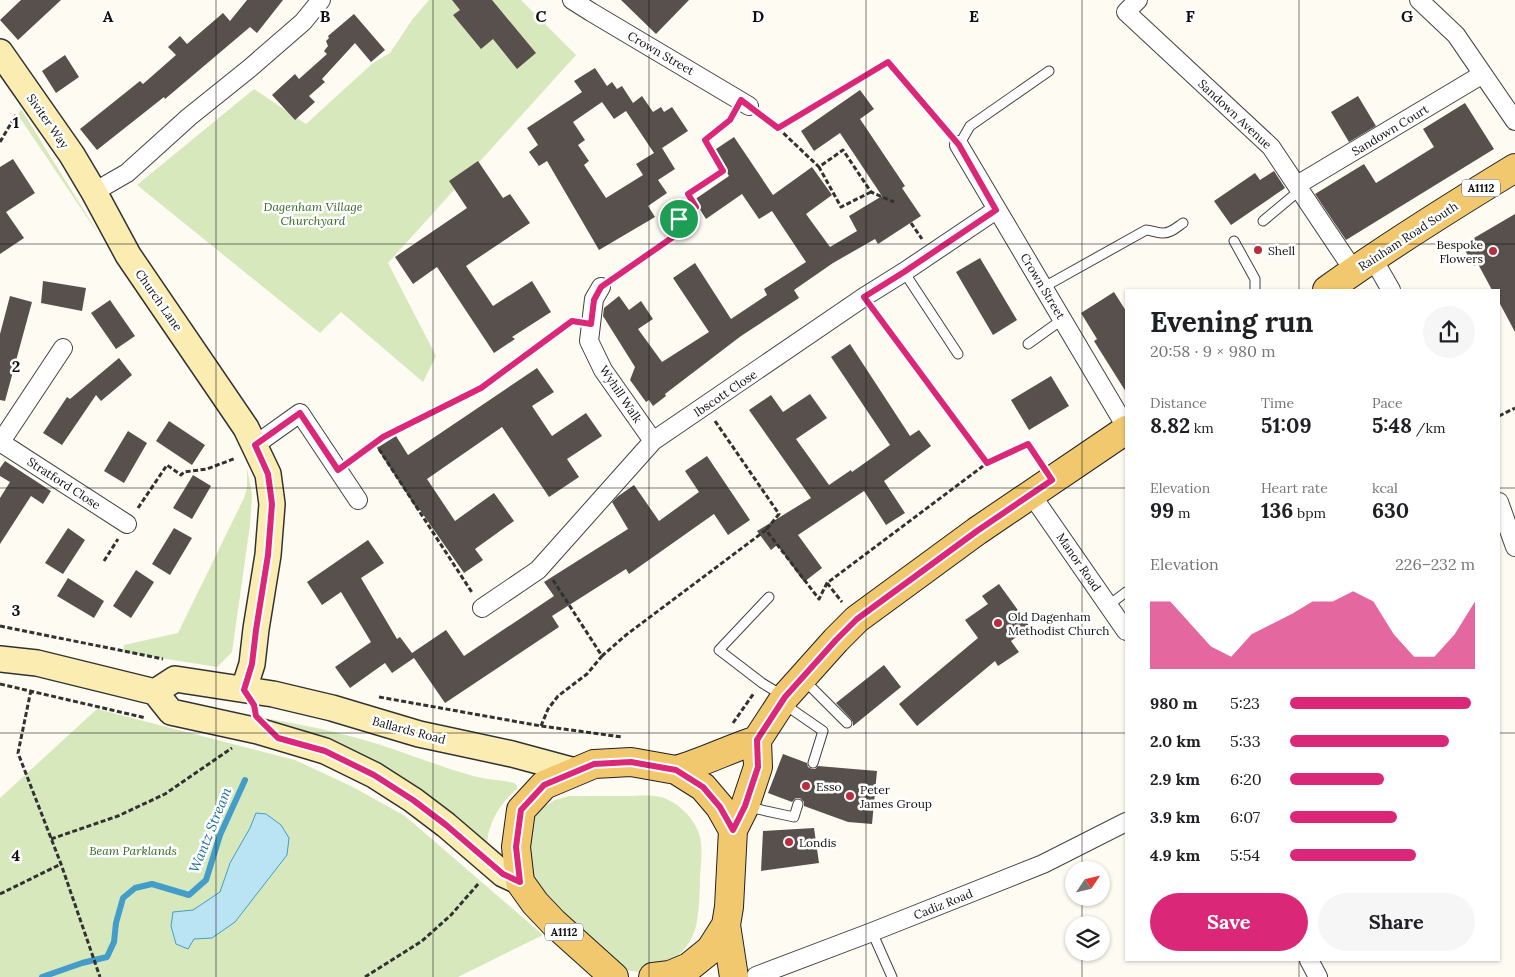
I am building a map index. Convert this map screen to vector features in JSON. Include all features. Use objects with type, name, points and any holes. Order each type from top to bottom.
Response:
[{"type":"main road","name":"Siviter Way","points":[[0,52],[72,155],[94,192]]},
{"type":"main road","name":"Rainham Road South","points":[[1328,289],[1448,208],[1515,168]]},
{"type":"main road","name":"Church Lane","points":[[94,192],[128,255],[246,428],[247,451],[268,474],[272,504],[268,555],[252,664],[244,690]]},
{"type":"main road","points":[[653,977],[670,975],[688,967],[710,950],[726,926],[729,906],[733,830],[745,806],[758,767],[757,740],[790,693],[857,619],[1125,429]]},
{"type":"main road","points":[[0,660],[37,663],[155,692],[171,712],[258,731],[325,751],[374,775],[413,800],[446,825],[503,874],[520,882]]},
{"type":"main road","name":"Ballards Road","points":[[155,692],[175,679],[274,694],[419,734],[575,770]]},
{"type":"main road","points":[[244,690],[254,705],[256,716],[278,738]]},
{"type":"main road","name":"A1112","points":[[676,770],[757,740]]},
{"type":"main road","name":"A1112","points":[[629,977],[614,977],[554,923],[535,903],[520,882],[516,847],[521,810],[544,785],[575,770],[594,764],[631,762],[676,770],[703,787],[720,807],[733,830]]},
{"type":"main road","points":[[726,926],[745,977]]},
{"type":"street","points":[[94,192],[127,172],[189,117],[250,68],[302,22],[321,0]]},
{"type":"street","name":"Crown Street","points":[[572,0],[595,6],[745,103]]},
{"type":"street","name":"Sandown Avenue","points":[[1138,0],[1126,12],[1271,147],[1298,187],[1363,264],[1390,289]]},
{"type":"street","points":[[1419,0],[1456,36],[1515,121]]},
{"type":"street","name":"Sandown Court","points":[[1298,187],[1483,74]]},
{"type":"street","name":"Crown Street","points":[[959,145],[1125,426]]},
{"type":"street","name":"Ibscott Close","points":[[482,608],[538,570],[653,441],[864,297],[996,210]]},
{"type":"street","name":"Wyhill Walk","points":[[601,287],[594,300],[589,341],[603,370],[653,441]]},
{"type":"street","points":[[0,443],[63,348]]},
{"type":"street","points":[[247,451],[300,413],[358,500]]},
{"type":"street","name":"Stratford Close","points":[[0,443],[127,524]]},
{"type":"street","name":"Manor Road","points":[[1042,487],[1109,605],[1125,629]]},
{"type":"street","points":[[1500,505],[1515,547]]},
{"type":"street","name":"Cadiz Road","points":[[745,977],[872,932],[1043,864],[1125,823]]},
{"type":"street","points":[[1310,961],[1318,977]]},
{"type":"lane","points":[[959,145],[970,126],[1049,71]]},
{"type":"lane","points":[[1263,221],[1298,187]]},
{"type":"lane","points":[[1044,288],[1146,230],[1162,233],[1171,231],[1184,223]]},
{"type":"lane","points":[[1234,241],[1255,279],[1255,289]]},
{"type":"lane","points":[[904,272],[958,354]]},
{"type":"lane","points":[[1028,344],[1063,319]]},
{"type":"lane","points":[[1109,605],[1125,593]]},
{"type":"lane","points":[[769,597],[719,650],[762,683],[790,693],[847,723]]},
{"type":"lane","points":[[790,693],[823,731],[813,763]]},
{"type":"lane","points":[[745,806],[794,817],[798,804]]},
{"type":"lane","points":[[872,932],[892,977]]},
{"type":"path","points":[[778,128],[888,62],[959,145]]},
{"type":"path","points":[[0,142],[21,103],[31,96]]},
{"type":"path","points":[[601,287],[686,228],[679,219],[696,207],[688,194],[723,171],[705,140],[730,120],[745,103],[778,128],[819,167],[841,207],[870,192]]},
{"type":"path","points":[[819,167],[843,150],[870,192],[894,202]]},
{"type":"path","points":[[864,297],[987,463]]},
{"type":"path","points":[[338,470],[383,437],[481,388],[572,321],[591,324]]},
{"type":"path","points":[[541,726],[548,709],[558,696],[587,674],[602,656],[626,635],[766,530],[779,514],[705,407]]},
{"type":"path","points":[[1500,416],[1515,408]]},
{"type":"path","points":[[375,443],[482,608]]},
{"type":"path","points":[[766,530],[819,598],[826,583],[987,463],[1028,444],[1042,487]]},
{"type":"path","points":[[104,561],[167,465],[182,475],[184,472],[207,469],[247,451]]},
{"type":"path","points":[[538,570],[555,581],[602,656]]},
{"type":"path","points":[[0,626],[169,660]]},
{"type":"path","points":[[733,723],[762,683]]},
{"type":"path","points":[[0,684],[153,720]]},
{"type":"path","points":[[31,690],[18,753],[61,864],[100,977]]},
{"type":"path","points":[[377,696],[541,726],[628,738]]},
{"type":"path","points":[[51,839],[118,816],[166,794],[232,749],[233,744]]},
{"type":"path","points":[[0,894],[61,864]]},
{"type":"path","points":[[365,977],[422,941],[451,914],[483,878]]},
{"type":"green space","name":"Dagenham Village Churchyard","points":[[429,0],[521,0],[576,55],[388,263],[436,356],[423,382],[341,312],[320,333],[137,185],[254,89],[306,124],[373,63],[390,53],[412,20]]},
{"type":"green space","points":[[21,109],[103,241],[18,115]]},
{"type":"green space","points":[[247,468],[252,495],[250,525],[232,652],[217,667],[123,652],[124,645],[178,633],[244,498],[247,488]]},
{"type":"green space","name":"Beam Parklands","points":[[97,709],[295,760],[351,786],[405,816],[543,935],[458,977],[0,977],[0,798]]},
{"type":"green space","points":[[249,715],[357,738],[477,777],[514,783],[517,785],[517,789],[495,815],[488,835],[486,855],[423,808],[249,718]]},
{"type":"green space","points":[[569,796],[645,796],[664,798],[679,806],[694,824],[701,840],[702,853],[699,904],[695,930],[683,951],[656,969],[645,972],[622,969],[533,896],[523,833],[530,820],[540,809],[555,800]]},
{"type":"water","points":[[256,813],[266,814],[281,825],[289,838],[287,855],[235,922],[212,938],[194,939],[188,949],[176,944],[171,926],[173,912],[193,910],[220,892],[230,863],[250,828]]},
{"type":"building","points":[[21,0],[61,0],[18,40],[0,20]]},
{"type":"building","points":[[247,0],[283,0],[257,33],[250,27],[165,99],[164,97],[97,150],[80,129],[140,81],[143,84],[176,55],[168,47],[180,36],[187,44],[223,13],[230,21]]},
{"type":"building","points":[[452,0],[492,0],[536,53],[517,69],[493,39],[481,49],[453,15],[460,10]]},
{"type":"building","points":[[621,0],[689,0],[656,34]]},
{"type":"building","points":[[354,14],[385,50],[371,62],[355,43],[322,79],[325,82],[309,96],[315,102],[295,120],[272,95],[295,74],[299,79],[327,54],[324,51],[328,46],[326,41],[329,38],[328,36]]},
{"type":"building","points":[[65,55],[79,77],[56,93],[42,71]]},
{"type":"building","points":[[595,68],[607,86],[612,82],[617,89],[622,86],[633,103],[642,96],[653,112],[661,107],[664,112],[672,107],[688,131],[662,148],[675,169],[658,180],[667,193],[648,206],[655,217],[599,250],[547,161],[539,166],[529,152],[538,145],[527,128],[582,92],[574,81]],"holes":[[[602,102],[614,119],[626,111],[654,153],[636,164],[643,175],[606,198],[584,165],[589,161],[578,145],[585,140],[573,122]]]},
{"type":"building","points":[[860,90],[874,109],[860,119],[905,186],[902,188],[921,216],[878,244],[875,239],[833,263],[794,290],[799,298],[741,336],[665,394],[666,396],[653,406],[649,400],[646,402],[630,380],[635,367],[603,316],[604,308],[619,296],[629,310],[641,301],[653,319],[638,329],[662,362],[709,332],[673,278],[695,263],[731,319],[767,295],[764,289],[806,262],[772,211],[759,219],[742,194],[706,219],[694,200],[729,176],[713,151],[734,137],[773,195],[812,167],[832,195],[806,214],[830,247],[857,231],[849,216],[882,196],[840,133],[814,151],[801,131]]},
{"type":"building","points":[[1358,96],[1376,126],[1349,142],[1331,112]]},
{"type":"building","points":[[1465,103],[1494,149],[1346,240],[1315,194],[1364,164],[1376,183],[1434,147],[1423,129]]},
{"type":"building","points":[[13,159],[35,193],[6,212],[24,238],[0,254],[0,167]]},
{"type":"building","points":[[478,161],[503,198],[510,194],[530,223],[466,266],[493,306],[532,281],[551,312],[512,337],[515,339],[494,353],[437,267],[413,284],[395,257],[467,208],[449,181]]},
{"type":"building","points":[[1274,171],[1285,188],[1231,225],[1214,201],[1255,173],[1260,180]]},
{"type":"building","points":[[1515,214],[1515,332],[1500,304],[1500,289],[1491,289],[1478,264],[1474,266],[1462,245]]},
{"type":"building","points":[[980,258],[1017,320],[993,335],[956,272]]},
{"type":"building","points":[[43,281],[86,288],[82,311],[41,303]]},
{"type":"building","points":[[1114,292],[1125,309],[1125,390],[1094,341],[1097,339],[1081,313]]},
{"type":"building","points":[[10,296],[32,302],[5,401],[0,400],[0,334]]},
{"type":"building","points":[[110,300],[135,336],[116,349],[91,313]]},
{"type":"building","points":[[850,344],[910,436],[919,430],[931,446],[884,481],[905,513],[886,525],[864,491],[798,535],[822,568],[804,582],[777,545],[771,550],[757,531],[811,498],[749,410],[771,395],[783,412],[810,394],[827,418],[796,439],[829,485],[851,470],[852,472],[890,445],[831,357]]},
{"type":"building","points":[[119,358],[132,375],[101,401],[96,395],[62,445],[43,433],[67,397],[70,399]]},
{"type":"building","points":[[537,368],[554,392],[532,406],[552,436],[586,413],[602,436],[567,459],[579,477],[549,497],[502,427],[427,479],[455,521],[494,493],[514,521],[475,549],[483,560],[464,573],[420,510],[418,511],[377,448],[396,436],[408,455]]},
{"type":"building","points":[[1051,376],[1069,406],[1029,430],[1011,400]]},
{"type":"building","points":[[169,421],[205,445],[192,465],[156,441]]},
{"type":"building","points":[[128,431],[147,443],[124,483],[104,471]]},
{"type":"building","points":[[707,456],[750,520],[728,535],[714,514],[629,574],[626,569],[552,616],[559,627],[445,703],[414,658],[392,673],[385,663],[350,688],[335,667],[371,642],[341,592],[322,605],[307,582],[368,540],[384,563],[361,578],[397,639],[400,637],[412,653],[446,630],[464,656],[554,596],[544,582],[628,529],[612,502],[617,497],[634,485],[659,521],[699,492],[685,471]]},
{"type":"building","points":[[5,461],[51,491],[43,504],[31,496],[0,544],[0,498],[10,482],[0,476],[0,468]]},
{"type":"building","points":[[193,475],[211,486],[192,519],[173,508]]},
{"type":"building","points":[[68,528],[85,540],[63,574],[45,563]]},
{"type":"building","points":[[174,528],[192,538],[170,575],[152,564]]},
{"type":"building","points":[[136,570],[154,582],[131,618],[113,606]]},
{"type":"building","points":[[68,578],[104,601],[94,618],[57,596]]},
{"type":"building","points":[[999,584],[1030,627],[1011,641],[1019,652],[998,666],[995,661],[917,726],[899,704],[978,638],[965,620],[988,604],[982,596]]},
{"type":"building","points":[[884,665],[901,687],[853,726],[851,719],[836,703]]},
{"type":"building","points":[[783,754],[807,763],[808,767],[812,769],[818,766],[877,771],[872,824],[848,822],[804,806],[804,802],[800,798],[796,798],[792,802],[768,793]]},
{"type":"building","name":"Londis","points":[[814,828],[819,863],[761,871],[763,831]]},
{"type":"waterway","name":"Wantz Stream","points":[[42,977],[82,963],[107,957],[114,942],[116,923],[123,898],[135,888],[152,884],[189,895],[206,880],[220,835],[245,780]]},
{"type":"place","name":"Shell","points":[[1258,250]]},
{"type":"place","name":"Bespoke Flowers","points":[[1493,251]]},
{"type":"place","name":"Old Dagenham Methodist Church","points":[[998,623]]},
{"type":"place","name":"Esso","points":[[806,786]]},
{"type":"place","name":"Peter James Group","points":[[850,796]]},
{"type":"place","name":"Londis","points":[[789,842]]},
{"type":"route","points":[[888,62],[959,145],[996,210],[864,297],[987,463],[1028,444],[1052,480],[977,531],[857,619],[836,640],[785,697],[757,740],[758,767],[754,783],[733,830],[720,807],[703,787],[676,770],[631,762],[594,764],[575,770],[544,785],[521,810],[516,847],[520,882],[503,874],[446,825],[413,800],[374,775],[325,751],[278,738],[256,716],[254,705],[244,690],[252,664],[268,555],[272,504],[268,474],[255,445],[300,413],[338,470],[383,437],[481,388],[572,321],[591,324],[594,300],[601,287],[686,228],[679,219],[696,207],[688,194],[723,171],[705,140],[730,120],[741,100],[778,128],[888,62]]}]
